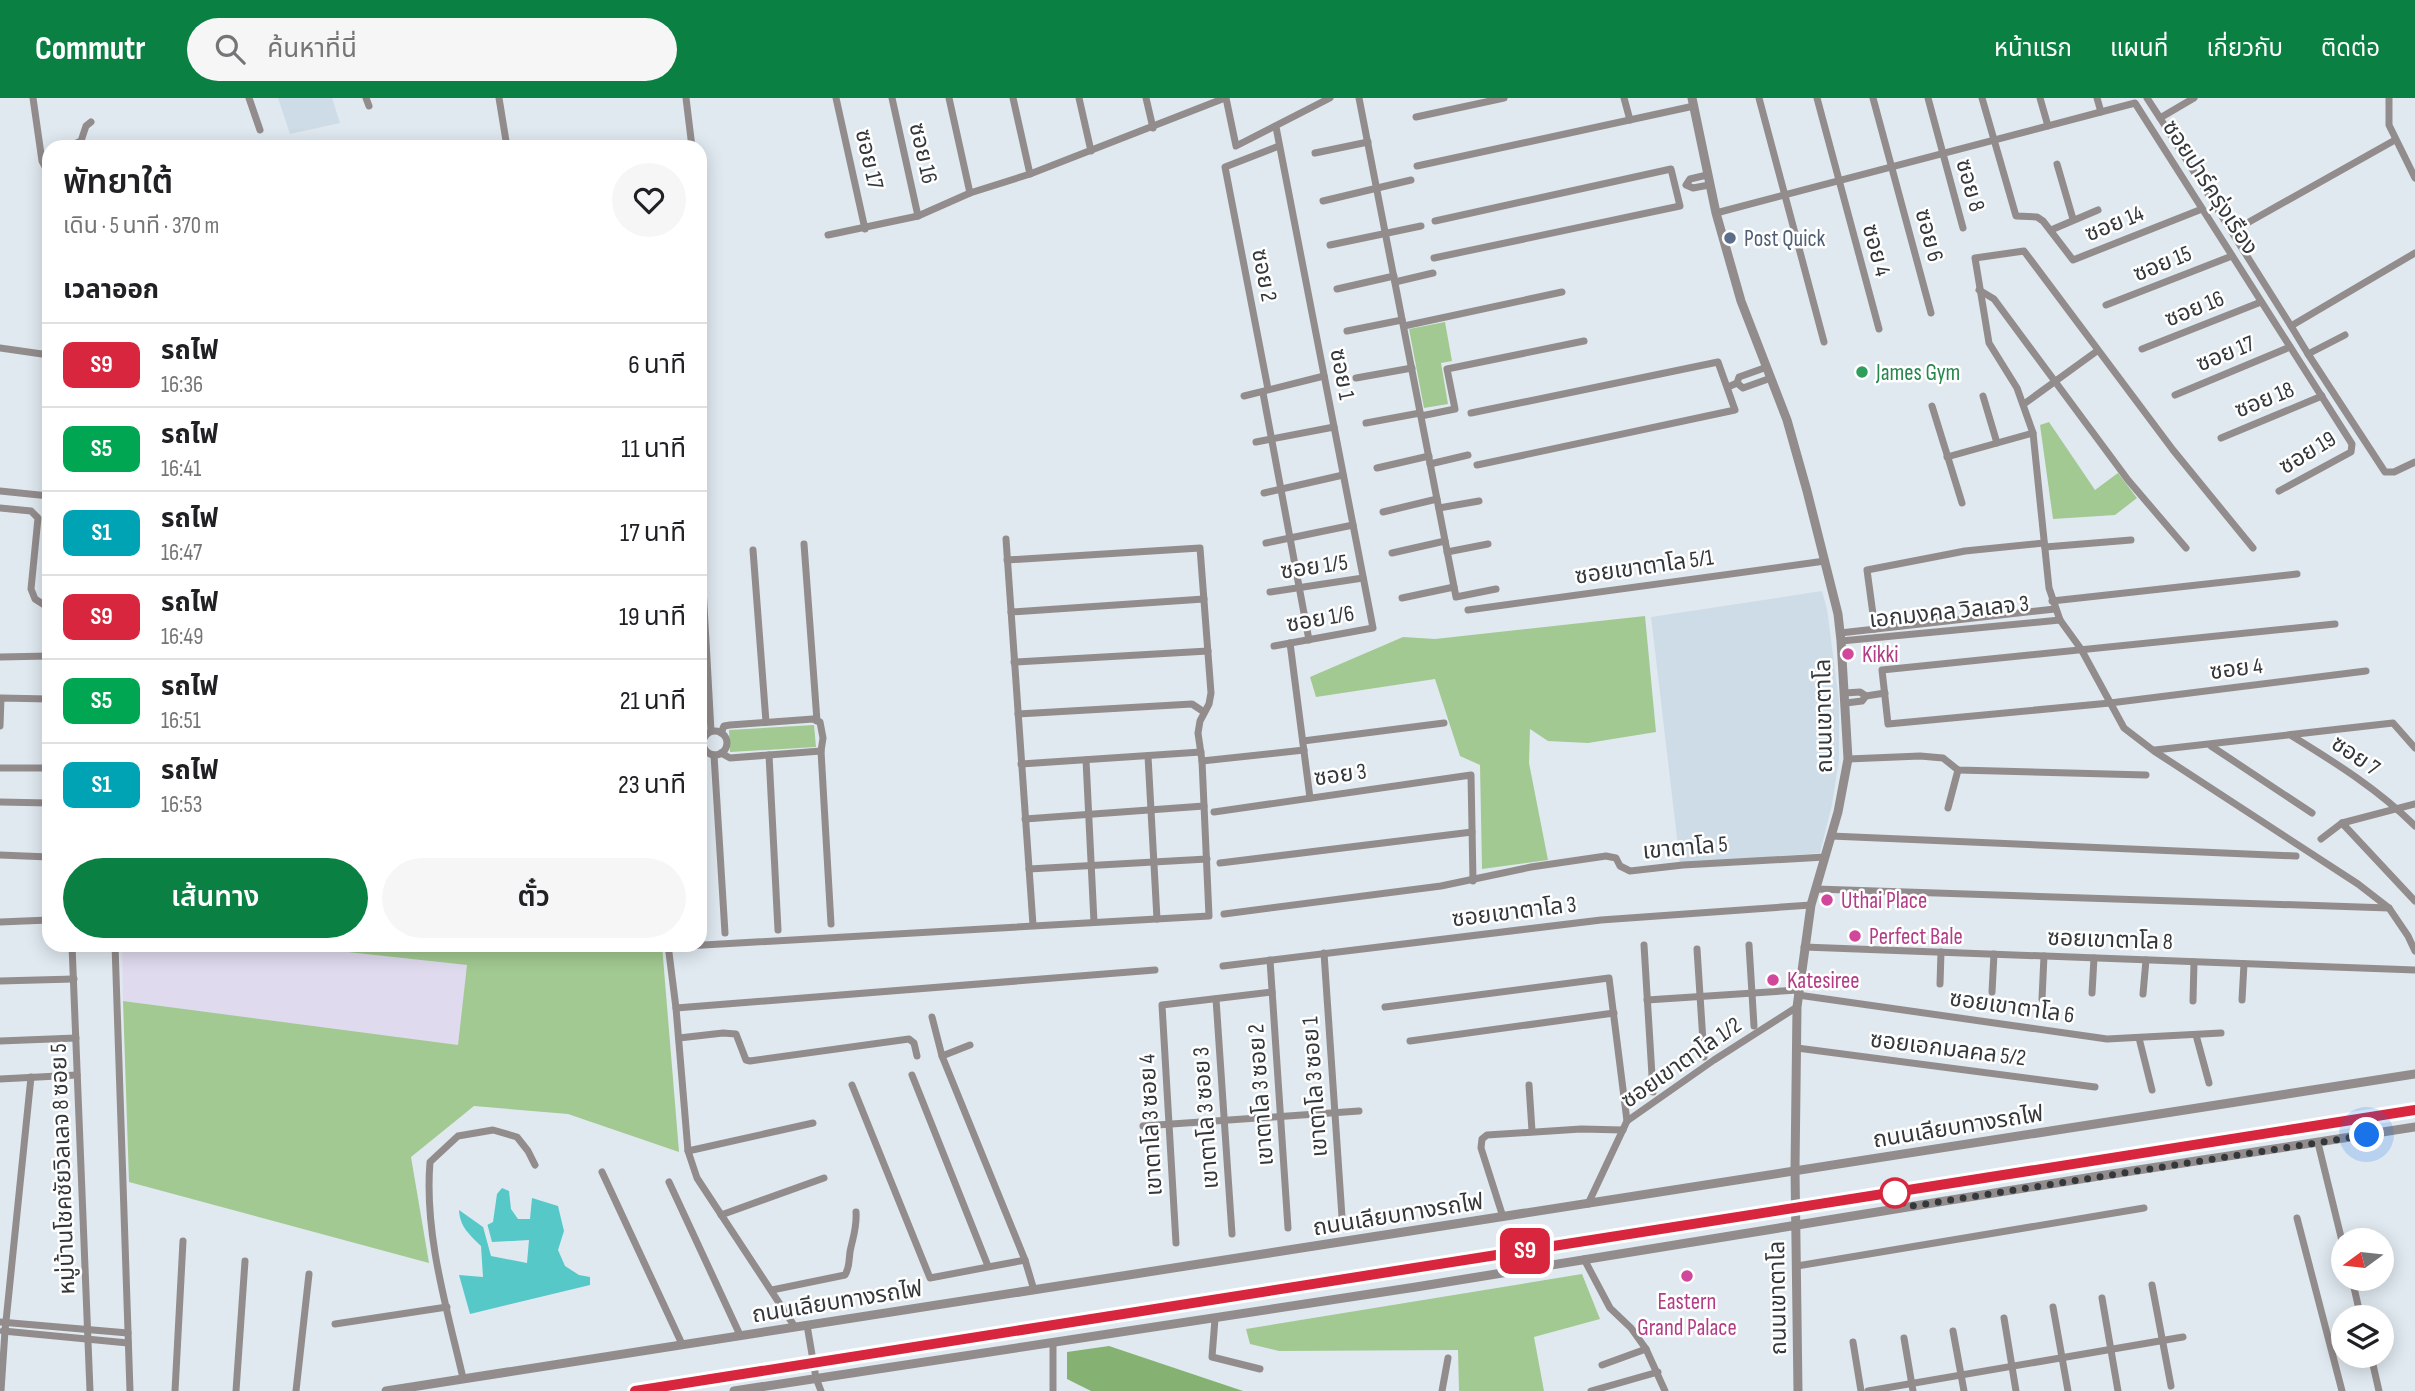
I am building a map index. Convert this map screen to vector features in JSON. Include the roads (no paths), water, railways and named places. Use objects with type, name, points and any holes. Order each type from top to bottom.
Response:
[{"type":"street","points":[[33,98],[42,162]]},
{"type":"street","points":[[249,98],[260,130]]},
{"type":"street","points":[[499,98],[506,140]]},
{"type":"street","points":[[686,98],[691,140]]},
{"type":"street","name":"ซอย 17","points":[[836,98],[865,229]]},
{"type":"street","name":"ซอย 16","points":[[892,98],[918,216]]},
{"type":"street","points":[[949,98],[970,193]]},
{"type":"street","points":[[1013,98],[1030,174]]},
{"type":"street","points":[[1079,98],[1091,151]]},
{"type":"street","points":[[1146,98],[1153,128]]},
{"type":"street","points":[[828,236],[918,216],[970,193],[1030,174],[1225,98],[1236,146],[1330,98]]},
{"type":"street","points":[[1359,98],[1456,597],[1496,589]]},
{"type":"street","points":[[1416,117],[1504,98]]},
{"type":"street","points":[[1624,98],[1630,120]]},
{"type":"street","points":[[1759,98],[1824,342]]},
{"type":"street","points":[[1817,98],[1839,181]]},
{"type":"street","name":"ซอย 6","points":[[1873,98],[1931,313]]},
{"type":"street","points":[[1928,98],[1942,154]]},
{"type":"street","points":[[1982,98],[1994,140]]},
{"type":"street","points":[[2040,98],[2048,126]]},
{"type":"street","points":[[2097,98],[2101,112]]},
{"type":"street","points":[[2147,98],[2385,472],[2394,472],[2415,462]]},
{"type":"street","points":[[2160,118],[2194,98]]},
{"type":"street","points":[[2389,98],[2389,125],[2415,178]]},
{"type":"street","points":[[1417,166],[1630,120],[1693,102]]},
{"type":"street","name":"ถนนเขาตาโล","points":[[1693,102],[1716,213],[1741,301],[1787,420],[1825,561],[1841,637],[1848,759],[1838,812],[1811,905],[1797,1007],[1795,1170],[1798,1391]]},
{"type":"street","name":"ซอยปาร์ครุ่งเรือง","points":[[1716,213],[2135,103],[2352,444]]},
{"type":"street","points":[[81,140],[86,126],[91,122]]},
{"type":"street","name":"ซอย 1","points":[[1272,129],[1373,628]]},
{"type":"street","name":"ซอย 14","points":[[1994,140],[2016,216],[2037,217],[2051,230],[2073,260],[2202,209]]},
{"type":"street","points":[[2233,231],[2395,140]]},
{"type":"street","points":[[1315,153],[1368,142]]},
{"type":"street","name":"ซอย 2","points":[[1276,147],[1225,167],[1271,439],[1309,640]]},
{"type":"street","name":"ซอย 8","points":[[1942,154],[1963,228]]},
{"type":"street","points":[[2057,164],[2073,219]]},
{"type":"street","points":[[1434,258],[1680,206],[1671,169],[1435,221]]},
{"type":"street","points":[[1675,188],[1686,184],[1690,178],[1708,180]]},
{"type":"street","points":[[1323,201],[1411,180]]},
{"type":"street","name":"ซอย 4","points":[[1839,181],[1879,329]]},
{"type":"street","points":[[2051,230],[2098,210]]},
{"type":"street","points":[[1331,245],[1421,226]]},
{"type":"street","points":[[2253,548],[2173,450],[2024,251],[1975,258],[1989,343],[2017,388],[2033,433],[2044,545],[2054,605],[2060,620],[2081,649],[2124,728],[2154,751],[2358,884],[2389,908],[2415,951]]},
{"type":"street","points":[[2291,326],[2415,253]]},
{"type":"street","name":"ซอย 15","points":[[2106,305],[2232,256]]},
{"type":"street","points":[[1337,289],[1433,273]]},
{"type":"street","points":[[1979,290],[1994,299],[2128,481],[2186,548]]},
{"type":"street","points":[[1347,331],[1403,323],[1562,292]]},
{"type":"street","name":"ซอย 16","points":[[2142,349],[2261,302]]},
{"type":"street","points":[[2308,354],[2345,335]]},
{"type":"street","points":[[1366,423],[1455,409],[1447,369],[1584,341]]},
{"type":"street","name":"ซอย 17","points":[[2175,395],[2290,347]]},
{"type":"street","points":[[0,348],[42,354]]},
{"type":"street","points":[[2024,404],[2097,351]]},
{"type":"street","points":[[1471,413],[1718,362],[1735,410],[1477,465]]},
{"type":"street","points":[[1356,378],[1412,368]]},
{"type":"street","points":[[1728,387],[1737,383],[1739,377],[1767,368]]},
{"type":"street","points":[[1244,396],[1324,376]]},
{"type":"street","points":[[1737,383],[1743,388],[1771,377]]},
{"type":"street","points":[[1983,396],[1997,443]]},
{"type":"street","name":"ซอย 18","points":[[2221,438],[2322,397]]},
{"type":"street","points":[[1932,406],[1962,503]]},
{"type":"street","points":[[1256,442],[1334,426]]},
{"type":"street","points":[[1947,457],[2033,433]]},
{"type":"street","name":"ซอย 19","points":[[2279,491],[2351,452],[2352,444]]},
{"type":"street","points":[[1377,468],[1468,456]]},
{"type":"street","points":[[1264,493],[1343,475]]},
{"type":"street","points":[[0,491],[42,495]]},
{"type":"street","points":[[1383,512],[1437,499]]},
{"type":"street","points":[[1439,508],[1479,501]]},
{"type":"street","points":[[0,508],[31,511],[38,517],[31,589],[35,599],[42,603]]},
{"type":"street","points":[[1266,543],[1353,525]]},
{"type":"street","points":[[1006,539],[1032,925]]},
{"type":"street","points":[[1875,629],[1867,570],[1965,551],[2131,540]]},
{"type":"street","points":[[1392,553],[1445,541]]},
{"type":"street","points":[[804,544],[817,721],[822,728],[831,925]]},
{"type":"street","points":[[1447,552],[1488,544]]},
{"type":"street","points":[[707,944],[1209,916],[1199,733],[1200,720],[1209,704],[1211,693],[1200,548],[1007,560]]},
{"type":"street","points":[[753,550],[765,722]]},
{"type":"street","name":"ซอยเขาตาโล 5/1","points":[[1468,610],[1825,561]]},
{"type":"street","name":"เอกมงคล วิลเลจ 3","points":[[1841,637],[1875,629],[2297,574]]},
{"type":"street","name":"ซอย 1/5","points":[[1270,592],[1363,578]]},
{"type":"street","points":[[1402,598],[1454,587]]},
{"type":"street","points":[[1011,612],[1204,599]]},
{"type":"street","name":"เอกมงคล วิลเลจ 3","points":[[1841,637],[2060,620]]},
{"type":"street","points":[[1845,698],[1860,692],[1866,696],[1885,693],[1882,670],[2335,624]]},
{"type":"street","name":"ซอย 1/6","points":[[1274,646],[1373,628]]},
{"type":"street","points":[[1290,643],[1310,798]]},
{"type":"street","points":[[1014,662],[1208,652]]},
{"type":"street","points":[[0,657],[42,656]]},
{"type":"street","points":[[707,659],[711,731]]},
{"type":"street","name":"ซอย 4","points":[[1885,693],[1888,724],[2110,703],[2366,671]]},
{"type":"street","points":[[0,726],[1,698],[42,699]]},
{"type":"street","points":[[1018,714],[1192,704],[1204,712]]},
{"type":"street","points":[[725,933],[717,754],[726,743],[721,733],[724,726],[813,719],[817,721]]},
{"type":"street","points":[[1303,741],[1444,723]]},
{"type":"street","points":[[2154,751],[2393,723],[2415,748]]},
{"type":"street","points":[[707,733],[711,731],[721,733]]},
{"type":"street","name":"ซอย 7","points":[[2292,736],[2349,770],[2397,808],[2415,827]]},
{"type":"street","points":[[2210,746],[2312,814]]},
{"type":"street","points":[[1021,764],[1304,750]]},
{"type":"street","points":[[707,752],[730,758],[821,751]]},
{"type":"street","points":[[769,755],[778,930]]},
{"type":"street","points":[[1147,756],[1157,919]]},
{"type":"street","points":[[1848,759],[1920,756],[1943,758],[1958,770],[2146,775]]},
{"type":"street","points":[[1086,760],[1094,922]]},
{"type":"street","points":[[0,768],[42,768]]},
{"type":"street","points":[[1948,808],[1958,770]]},
{"type":"street","name":"ซอย 3","points":[[1214,812],[1471,775],[1472,832]]},
{"type":"street","points":[[0,802],[42,803]]},
{"type":"street","points":[[2322,839],[2342,823],[2415,804]]},
{"type":"street","points":[[1025,819],[1204,806]]},
{"type":"street","points":[[2342,823],[2415,901]]},
{"type":"street","points":[[1220,863],[1472,832],[1473,881]]},
{"type":"street","points":[[1831,836],[2296,856]]},
{"type":"street","points":[[0,855],[42,857]]},
{"type":"street","name":"เขาตาโล 5","points":[[1224,914],[1473,881],[1531,867],[1606,856],[1616,858],[1620,866],[1630,871],[1683,865],[1825,857]]},
{"type":"street","points":[[1029,869],[1207,859]]},
{"type":"street","points":[[1816,888],[2389,908]]},
{"type":"street","name":"ซอยเขาตาโล 3","points":[[1223,966],[1601,920],[1811,905]]},
{"type":"street","points":[[0,922],[42,920]]},
{"type":"street","points":[[1644,945],[1653,1092]]},
{"type":"street","points":[[1749,945],[1754,1026]]},
{"type":"street","name":"ซอยเขาตาโล 8","points":[[1804,947],[2415,970]]},
{"type":"street","points":[[1697,949],[1704,1057]]},
{"type":"street","name":"หมู่บ้านโชคชัยวิลเลจ 8 ซอย 5","points":[[72,952],[90,1391]]},
{"type":"street","points":[[115,952],[130,1391]]},
{"type":"street","points":[[670,952],[688,1151],[697,1178],[795,1327]]},
{"type":"street","points":[[1940,984],[1941,952]]},
{"type":"street","name":"เขาตาโล 3 ซอย 1","points":[[1324,953],[1342,1217]]},
{"type":"street","points":[[1992,992],[1994,954]]},
{"type":"street","points":[[2042,999],[2044,956]]},
{"type":"street","points":[[2092,993],[2094,958]]},
{"type":"street","name":"เขาตาโล 3 ซอย 2","points":[[1270,960],[1289,1228]]},
{"type":"street","points":[[2143,994],[2146,960]]},
{"type":"street","points":[[2193,1001],[2194,962]]},
{"type":"street","points":[[2242,1000],[2244,964]]},
{"type":"street","points":[[676,1008],[1155,970]]},
{"type":"street","points":[[1385,1007],[1609,978],[1627,1121]]},
{"type":"street","points":[[0,981],[74,979]]},
{"type":"street","points":[[1216,999],[1272,992]]},
{"type":"street","name":"ซอยเขาตาโล 6","points":[[1647,1000],[1752,993],[1798,993],[2107,1038],[2221,1033]]},
{"type":"street","name":"เขาตาโล 3 ซอย 4","points":[[1176,1243],[1162,1005],[1216,999]]},
{"type":"street","name":"เขาตาโล 3 ซอย 3","points":[[1216,999],[1232,1234]]},
{"type":"street","name":"ซอยเขาตาโล 1/2","points":[[1588,1204],[1627,1121],[1714,1060],[1797,1007]]},
{"type":"street","points":[[1410,1041],[1614,1013]]},
{"type":"street","points":[[933,1017],[942,1056],[1025,1260],[1034,1290]]},
{"type":"street","points":[[679,1038],[736,1034],[746,1060],[750,1061],[909,1039],[914,1042],[917,1056]]},
{"type":"street","points":[[2196,1035],[2209,1083]]},
{"type":"street","points":[[0,1041],[76,1038]]},
{"type":"street","points":[[2139,1038],[2152,1090]]},
{"type":"street","points":[[942,1056],[970,1045]]},
{"type":"street","name":"ซอยเอกมลคล 5/2","points":[[1797,1048],[2095,1087]]},
{"type":"street","name":"ถนนเลียบทางรถไฟ","points":[[386,1391],[2415,1074]]},
{"type":"street","points":[[0,1079],[77,1075]]},
{"type":"street","points":[[912,1075],[988,1266]]},
{"type":"street","points":[[1,1391],[2,1331],[31,1077]]},
{"type":"street","points":[[852,1085],[930,1278],[1025,1260]]},
{"type":"street","points":[[1530,1085],[1532,1131]]},
{"type":"street","points":[[1143,1126],[1359,1111]]},
{"type":"street","points":[[688,1151],[813,1123]]},
{"type":"street","points":[[734,1391],[1215,1319],[2415,1128]]},
{"type":"street","points":[[1503,1217],[1481,1148],[1482,1139],[1487,1135],[1623,1129]]},
{"type":"street","points":[[463,1378],[435,1247],[428,1187],[430,1162],[458,1136],[493,1130],[517,1137],[535,1165]]},
{"type":"street","points":[[2318,1143],[2339,1228]]},
{"type":"street","points":[[602,1172],[682,1344]]},
{"type":"street","points":[[721,1215],[824,1178]]},
{"type":"street","points":[[669,1182],[740,1335]]},
{"type":"street","points":[[1797,1266],[2144,1209]]},
{"type":"street","points":[[772,1290],[845,1275],[856,1230],[856,1212]]},
{"type":"street","points":[[2297,1218],[2342,1391]]},
{"type":"street","points":[[175,1391],[183,1241]]},
{"type":"street","points":[[1584,1259],[1609,1308],[1631,1328],[1646,1349],[1665,1391]]},
{"type":"street","points":[[236,1391],[245,1261]]},
{"type":"street","points":[[296,1391],[309,1274]]},
{"type":"street","points":[[2152,1285],[2171,1386]]},
{"type":"street","points":[[2102,1298],[2118,1391]]},
{"type":"street","points":[[335,1324],[447,1307]]},
{"type":"street","points":[[2053,1307],[2068,1391]]},
{"type":"street","points":[[2004,1318],[2016,1391]]},
{"type":"street","points":[[1215,1319],[1212,1357],[1260,1369]]},
{"type":"street","points":[[3,1322],[128,1333]]},
{"type":"street","points":[[807,1325],[816,1378],[821,1391]]},
{"type":"street","points":[[2,1331],[128,1343]]},
{"type":"street","points":[[1953,1331],[1964,1391]]},
{"type":"street","points":[[1868,1391],[1913,1387],[1961,1375],[2183,1337]]},
{"type":"street","points":[[1904,1338],[1913,1387]]},
{"type":"street","points":[[1053,1342],[1054,1391]]},
{"type":"street","points":[[1853,1342],[1861,1391]]},
{"type":"street","points":[[1602,1365],[1646,1349]]},
{"type":"street","points":[[1443,1391],[1448,1358]]},
{"type":"street","points":[[2374,1368],[2379,1391]]},
{"type":"street","points":[[1591,1391],[1658,1372]]},
{"type":"water","points":[[502,1188],[509,1191],[511,1209],[518,1219],[530,1219],[532,1198],[558,1206],[564,1231],[558,1250],[565,1266],[579,1275],[590,1277],[590,1285],[470,1314],[459,1275],[483,1277],[481,1246],[463,1226],[459,1210],[483,1227],[493,1222],[497,1194]]},
{"type":"railway","points":[[636,1391],[2415,1110]]},
{"type":"train","name":"S9","points":[[635,1391],[2415,1110]]},
{"type":"place","name":"Post Quick","points":[[1730,238]]},
{"type":"place","name":"James Gym","points":[[1862,372]]},
{"type":"place","name":"Kikki","points":[[1848,654]]},
{"type":"place","name":"Uthai Place","points":[[1827,900]]},
{"type":"place","name":"Perfect Bale","points":[[1855,936]]},
{"type":"place","name":"Katesiree","points":[[1773,980]]},
{"type":"place","name":"Eastern Grand Palace","points":[[1687,1276]]}]
